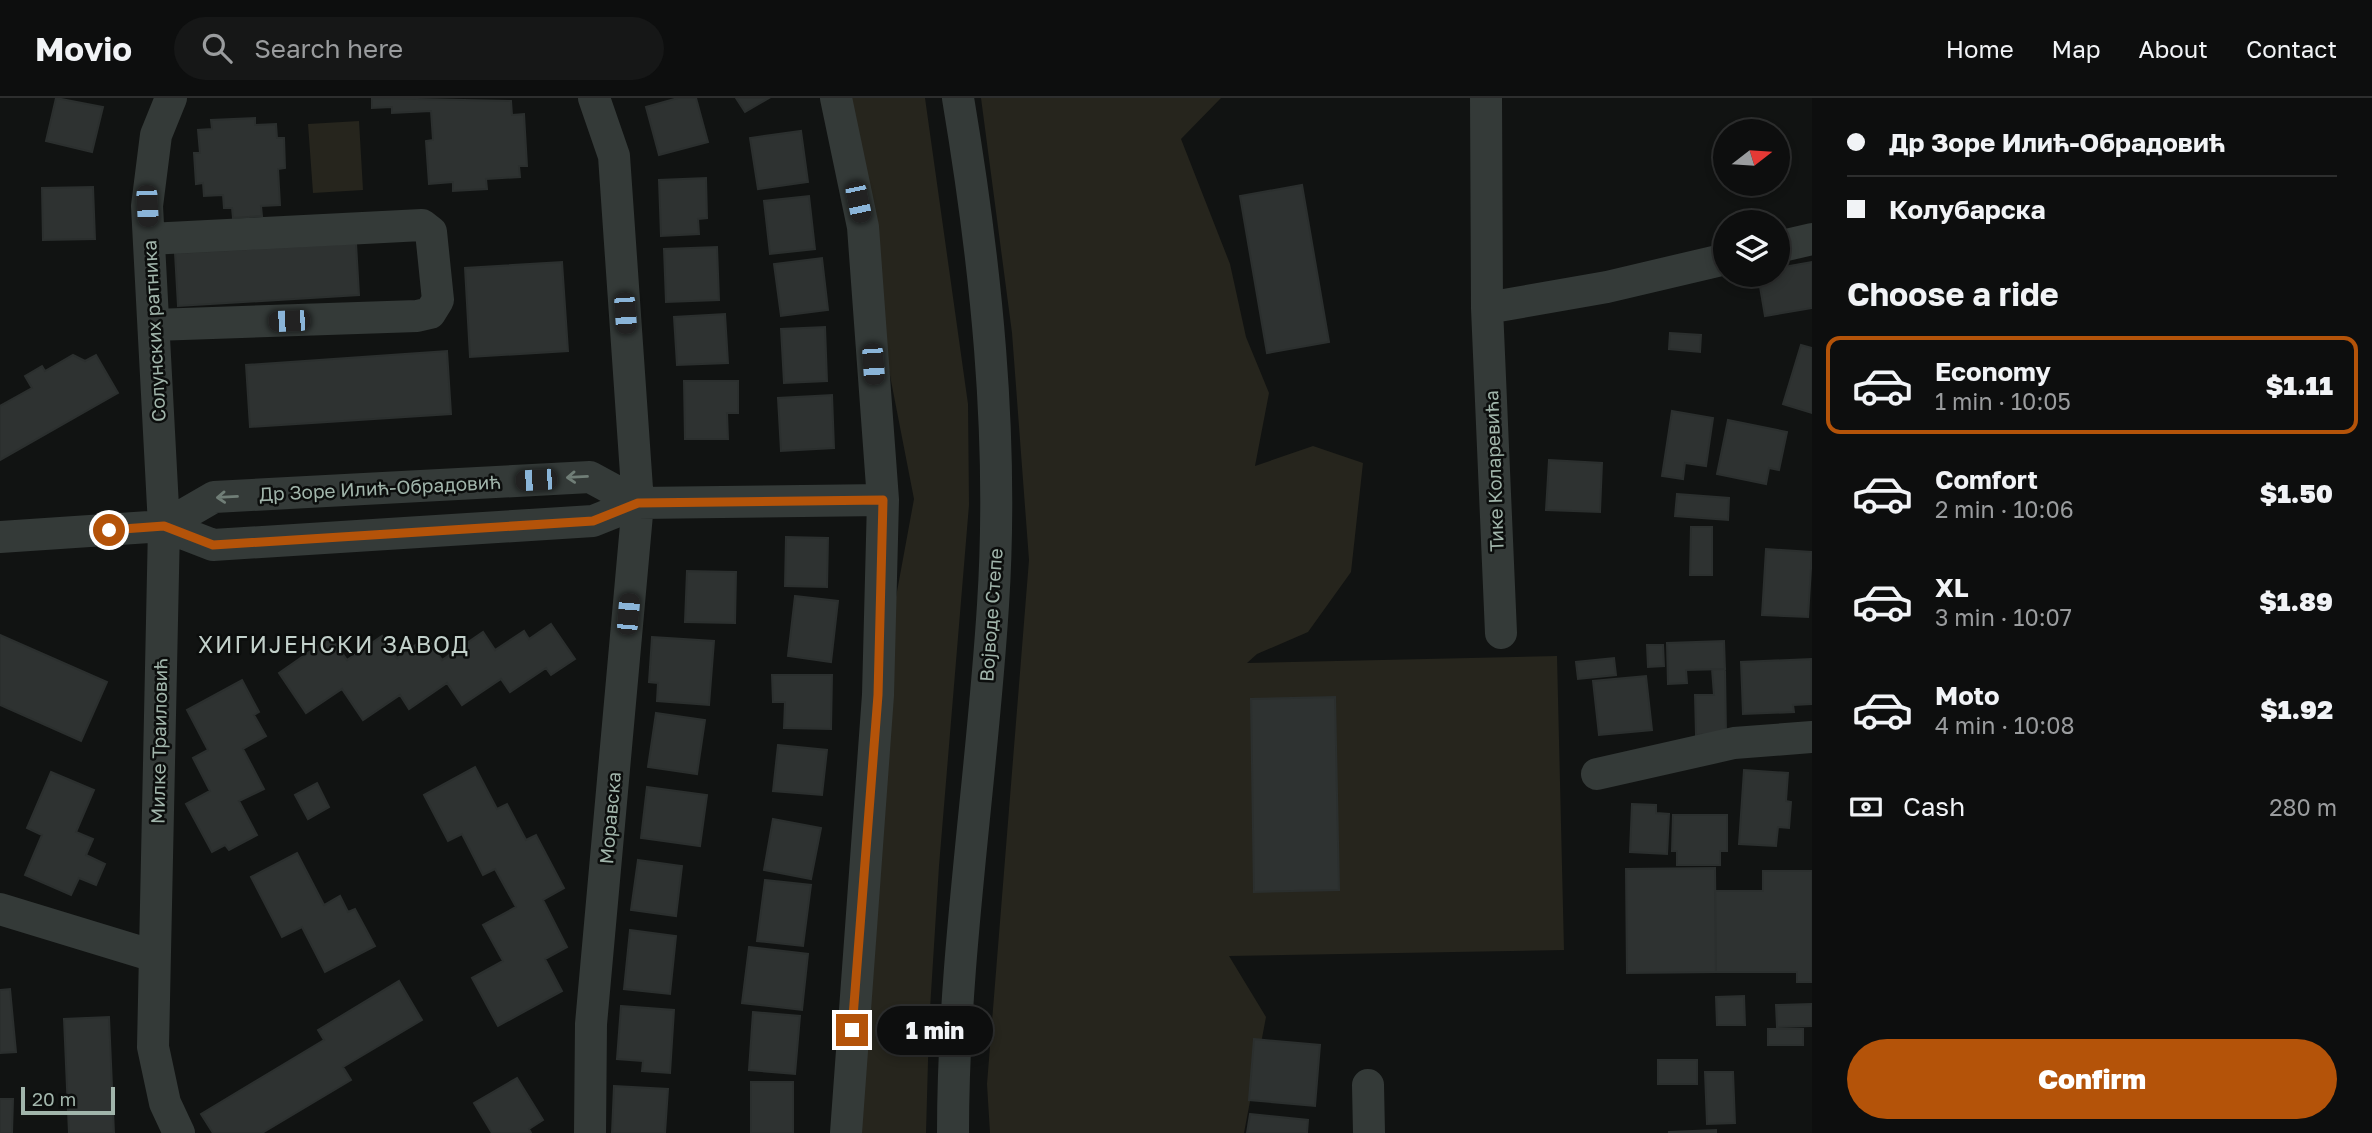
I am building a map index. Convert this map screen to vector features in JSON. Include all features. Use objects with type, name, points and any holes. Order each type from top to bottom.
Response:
[{"type":"street","name":"Солунских ратника","points":[[164,526],[147,206],[156,135],[171,98]]},
{"type":"street","points":[[593,98],[614,156],[638,503]]},
{"type":"street","points":[[836,98],[863,228],[883,500],[878,695],[846,1133]]},
{"type":"street","name":"Војводе Степе","points":[[953,1133],[955,1020],[992,618],[996,509],[994,430],[983,270],[958,98]]},
{"type":"street","name":"Тике Коларевића","points":[[1486,98],[1487,308],[1501,633]]},
{"type":"street","points":[[149,239],[422,225],[431,233],[438,300],[430,313],[417,316],[154,325]]},
{"type":"street","points":[[1790,244],[1812,239]]},
{"type":"street","points":[[1487,308],[1607,287],[1713,262]]},
{"type":"street","name":"Др Зоре Илић-Обрадовић","points":[[164,526],[214,497],[590,477],[638,503]]},
{"type":"street","name":"Др Зоре Илић-Обрадовић","points":[[0,537],[164,526],[213,545],[593,521],[638,503],[883,500]]},
{"type":"street","name":"Моравска","points":[[590,1133],[591,1024],[638,503]]},
{"type":"street","name":"Милке Траиловић","points":[[164,526],[153,1047],[164,1103],[179,1133]]},
{"type":"street","points":[[1597,774],[1734,743],[1812,737]]},
{"type":"street","points":[[0,909],[154,956]]},
{"type":"street","points":[[1368,1085],[1369,1133]]},
{"type":"shaded area","points":[[836,98],[925,98],[968,404],[969,505],[939,866],[929,1025],[926,1133],[847,1133],[878,695],[914,499]]},
{"type":"shaded area","points":[[981,98],[1221,98],[1181,139],[1230,264],[1246,337],[1269,393],[1255,466],[1313,446],[1363,463],[1351,572],[1308,632],[1257,654],[1247,663],[1557,656],[1564,950],[1229,956],[1266,1017],[1244,1133],[990,1133],[987,1084],[1029,560],[1012,333]]},
{"type":"shaded area","points":[[359,121],[363,190],[313,193],[308,124]]},
{"type":"building","points":[[56,98],[103,107],[92,152],[46,141]]},
{"type":"building","points":[[372,98],[511,101],[512,115],[524,114],[527,166],[519,166],[520,177],[486,179],[487,189],[453,191],[453,182],[429,184],[426,141],[433,140],[431,111],[392,113],[392,107],[372,108]]},
{"type":"building","points":[[678,98],[696,98],[708,142],[659,155],[646,107]]},
{"type":"building","points":[[736,98],[769,98],[745,112]]},
{"type":"building","points":[[255,118],[255,125],[276,124],[277,138],[284,138],[285,168],[278,169],[280,205],[261,206],[262,216],[233,218],[232,208],[224,208],[223,195],[204,196],[203,183],[196,184],[194,153],[200,153],[198,130],[212,129],[211,120]]},
{"type":"building","points":[[801,131],[808,182],[758,189],[750,138]]},
{"type":"building","points":[[706,178],[707,218],[698,219],[699,234],[661,236],[659,180]]},
{"type":"building","points":[[1302,185],[1329,342],[1267,353],[1240,196]]},
{"type":"building","points":[[93,187],[95,239],[43,240],[42,188]]},
{"type":"building","points":[[809,196],[815,249],[770,254],[764,201]]},
{"type":"building","points":[[356,243],[359,295],[178,306],[175,253]]},
{"type":"building","points":[[717,247],[719,300],[666,302],[664,249]]},
{"type":"building","points":[[822,258],[828,310],[781,316],[774,264]]},
{"type":"building","points":[[562,262],[568,351],[470,357],[465,268]]},
{"type":"building","points":[[1812,262],[1812,308],[1765,316],[1760,287],[1790,287],[1790,266]]},
{"type":"building","points":[[725,314],[728,363],[677,365],[674,317]]},
{"type":"building","points":[[825,327],[827,381],[784,383],[781,329]]},
{"type":"building","points":[[1670,333],[1701,335],[1700,352],[1669,349]]},
{"type":"building","points":[[1801,345],[1812,348],[1812,413],[1783,404]]},
{"type":"building","points":[[447,351],[451,414],[250,427],[246,365]]},
{"type":"building","points":[[73,355],[85,361],[96,355],[118,393],[0,460],[0,406],[32,388],[25,376],[42,366],[45,371]]},
{"type":"building","points":[[684,381],[738,381],[738,413],[727,413],[728,439],[685,439]]},
{"type":"building","points":[[832,395],[834,448],[781,451],[778,398]]},
{"type":"building","points":[[1672,411],[1713,418],[1706,466],[1685,463],[1683,479],[1662,476]]},
{"type":"building","points":[[1728,420],[1787,432],[1779,470],[1769,468],[1766,484],[1717,474]]},
{"type":"building","points":[[1549,460],[1602,463],[1600,512],[1546,510]]},
{"type":"building","points":[[1677,494],[1729,498],[1728,520],[1675,516]]},
{"type":"building","points":[[1691,527],[1712,527],[1712,575],[1690,575]]},
{"type":"building","points":[[786,537],[828,538],[827,587],[785,586]]},
{"type":"building","points":[[1766,549],[1812,552],[1808,617],[1762,615]]},
{"type":"building","points":[[687,571],[736,572],[735,623],[685,622]]},
{"type":"building","points":[[795,596],[838,601],[831,662],[788,656]]},
{"type":"building","points":[[551,624],[575,659],[551,675],[546,668],[510,692],[501,679],[462,705],[447,683],[409,709],[400,695],[363,720],[342,689],[306,713],[279,673],[331,637],[347,660],[382,636],[397,658],[427,637],[442,660],[483,632],[495,650],[524,631],[529,639]]},
{"type":"building","points":[[0,635],[107,682],[81,741],[0,705]]},
{"type":"building","points":[[652,637],[714,641],[709,705],[657,701],[658,683],[649,682]]},
{"type":"building","points":[[1724,641],[1725,669],[1686,670],[1687,683],[1668,684],[1667,643]]},
{"type":"building","points":[[1647,645],[1663,645],[1664,666],[1648,667]]},
{"type":"building","points":[[1614,658],[1616,675],[1578,679],[1576,662]]},
{"type":"building","points":[[1811,659],[1812,704],[1793,705],[1794,712],[1743,714],[1741,662]]},
{"type":"building","points":[[1712,669],[1725,669],[1726,734],[1696,735],[1695,695],[1714,695]]},
{"type":"building","points":[[772,675],[832,675],[831,729],[784,728],[785,702],[773,702]]},
{"type":"building","points":[[1646,676],[1652,730],[1599,735],[1593,681]]},
{"type":"building","points":[[242,680],[259,712],[254,715],[266,736],[243,749],[264,789],[239,801],[257,835],[229,850],[225,845],[212,852],[186,804],[210,791],[193,758],[208,750],[187,710]]},
{"type":"building","points":[[1335,697],[1339,890],[1254,892],[1251,699]]},
{"type":"building","points":[[656,713],[705,720],[697,774],[648,767]]},
{"type":"building","points":[[778,745],[827,750],[822,795],[773,791]]},
{"type":"building","points":[[475,767],[497,809],[507,804],[526,840],[536,835],[564,888],[543,900],[567,947],[545,959],[562,991],[498,1026],[472,978],[503,961],[483,925],[516,907],[495,869],[483,875],[462,834],[448,841],[424,795]]},
{"type":"building","points":[[1744,770],[1788,773],[1786,801],[1791,802],[1789,828],[1778,827],[1776,846],[1739,844]]},
{"type":"building","points":[[51,772],[94,790],[76,832],[93,839],[86,855],[105,864],[96,885],[79,878],[71,895],[25,875],[42,835],[27,828]]},
{"type":"building","points":[[317,783],[329,807],[308,819],[295,795]]},
{"type":"building","points":[[647,787],[707,795],[700,846],[641,838]]},
{"type":"building","points":[[1632,804],[1656,805],[1656,813],[1669,814],[1667,854],[1630,852]]},
{"type":"building","points":[[1673,815],[1727,815],[1727,851],[1720,851],[1720,865],[1677,865],[1677,851],[1672,851]]},
{"type":"building","points":[[773,819],[821,828],[811,879],[764,870]]},
{"type":"building","points":[[297,853],[324,905],[340,896],[348,912],[355,909],[375,946],[325,972],[302,927],[282,937],[251,877]]},
{"type":"building","points":[[638,860],[682,866],[676,916],[631,910]]},
{"type":"building","points":[[1715,868],[1716,972],[1627,973],[1626,869]]},
{"type":"building","points":[[1763,871],[1812,871],[1812,982],[1797,982],[1797,972],[1716,972],[1715,891],[1763,891]]},
{"type":"building","points":[[765,880],[811,885],[803,946],[757,941]]},
{"type":"building","points":[[630,930],[676,936],[670,994],[624,989]]},
{"type":"building","points":[[749,947],[808,954],[802,1010],[742,1003]]},
{"type":"building","points":[[399,981],[422,1020],[343,1067],[351,1080],[262,1133],[213,1133],[201,1114],[324,1040],[318,1030]]},
{"type":"building","points":[[10,989],[16,1052],[0,1053],[0,990]]},
{"type":"building","points":[[1744,996],[1745,1025],[1717,1025],[1716,997]]},
{"type":"building","points":[[1812,1004],[1812,1026],[1777,1027],[1776,1005]]},
{"type":"building","points":[[621,1006],[674,1010],[670,1073],[642,1071],[643,1061],[617,1059]]},
{"type":"building","points":[[753,1012],[800,1016],[795,1074],[749,1070]]},
{"type":"building","points":[[109,1017],[114,1133],[69,1133],[64,1019]]},
{"type":"building","points":[[1768,1029],[1803,1029],[1803,1045],[1768,1045]]},
{"type":"building","points":[[1254,1039],[1320,1045],[1315,1106],[1249,1100]]},
{"type":"building","points":[[1658,1060],[1697,1060],[1697,1084],[1658,1084]]},
{"type":"building","points":[[1705,1072],[1733,1072],[1735,1123],[1707,1124]]},
{"type":"building","points":[[517,1078],[543,1120],[529,1129],[531,1133],[492,1133],[474,1103]]},
{"type":"building","points":[[751,1082],[793,1082],[793,1133],[751,1133]]},
{"type":"building","points":[[614,1086],[668,1089],[665,1133],[612,1133]]},
{"type":"building","points":[[0,1099],[13,1099],[12,1133],[0,1133]]},
{"type":"building","points":[[1250,1114],[1308,1120],[1307,1133],[1247,1133]]},
{"type":"building","points":[[1716,1130],[1716,1133],[1669,1133],[1669,1132]]},
{"type":"district","name":"ХИГИЈЕНСКИ ЗАВОД","points":[[334,645]]},
{"type":"route","points":[[109,530],[164,526],[213,545],[593,521],[638,503],[883,500],[878,695],[852,1030]]}]
